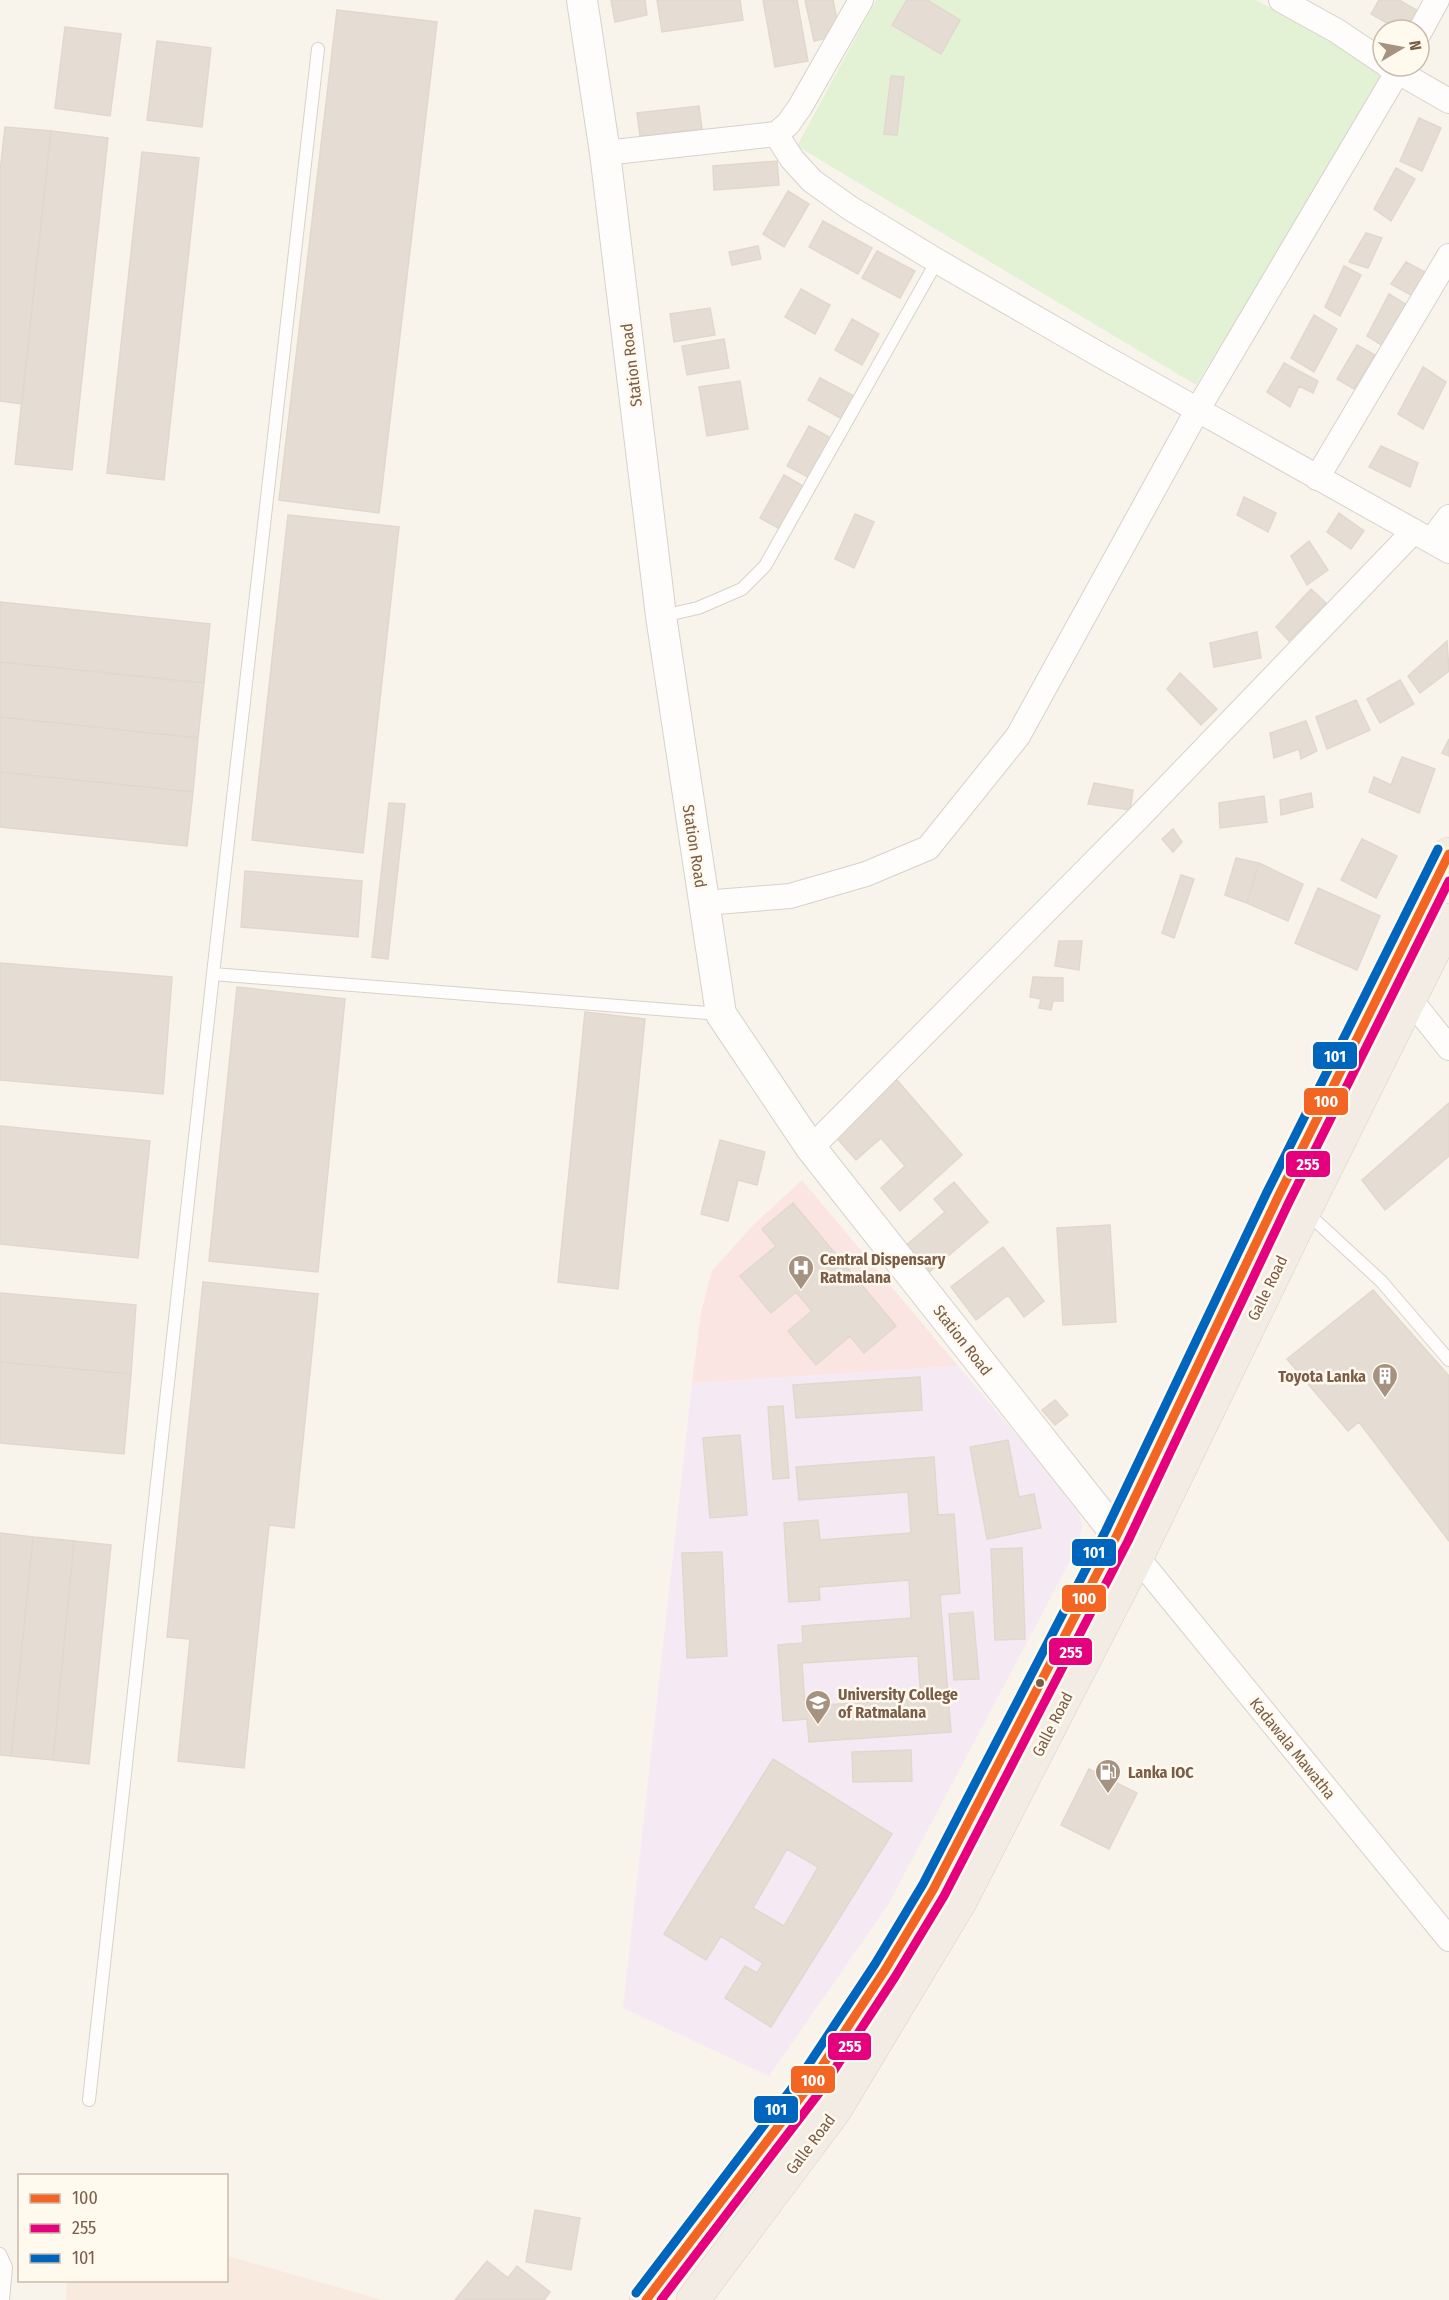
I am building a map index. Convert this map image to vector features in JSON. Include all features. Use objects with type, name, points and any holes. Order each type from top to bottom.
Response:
[{"type":"highway","name":"Galle Road","points":[[693,2300],[835,2110],[936,1945],[994,1838],[1127,1546],[1278,1197],[1449,854]]},
{"type":"highway","name":"Galle Road","points":[[646,2300],[809,2086],[885,1970],[938,1880],[1127,1546],[1305,1210],[1449,920]]},
{"type":"street","name":"Station Road","points":[[582,0],[605,153],[661,616],[721,1014],[811,1148],[1127,1546]]},
{"type":"street","points":[[605,153],[776,134],[788,124],[800,107],[861,0]]},
{"type":"street","points":[[1281,0],[1371,53]]},
{"type":"street","points":[[1427,18],[1437,0]]},
{"type":"street","points":[[704,903],[790,897],[866,874],[928,848],[1018,736],[1198,409],[1387,78]]},
{"type":"street","points":[[1411,78],[1449,101]]},
{"type":"street","points":[[776,134],[792,159],[812,181],[850,208],[937,261],[1431,541]]},
{"type":"street","points":[[1317,478],[1449,256]]},
{"type":"street","points":[[811,1148],[1140,816],[1431,541],[1449,517]]},
{"type":"street","points":[[1409,998],[1449,1048]]},
{"type":"street","name":"Kadawala Mawatha","points":[[1127,1546],[1449,1939]]},
{"type":"lane","points":[[89,2100],[318,49]]},
{"type":"lane","points":[[661,616],[698,608],[742,589],[765,566],[937,261]]},
{"type":"lane","points":[[213,974],[721,1014]]},
{"type":"lane","points":[[1305,1210],[1381,1281],[1449,1360]]},
{"type":"lane","points":[[0,2254],[6,2267],[3,2300]]},
{"type":"shaded area","name":"Central Dispensary Ratmalana","points":[[802,1180],[958,1366],[692,1383],[701,1312],[712,1271],[753,1225]]},
{"type":"shaded area","name":"University College of Ratmalana","points":[[958,1366],[1078,1507],[1082,1527],[1078,1546],[888,1905],[769,2076],[623,2008],[692,1383]]},
{"type":"shaded area","points":[[228,2256],[383,2300],[66,2300],[67,2282],[228,2282]]},
{"type":"green space","points":[[876,0],[1256,0],[1371,65],[1371,78],[1386,78],[1196,385],[797,146]]},
{"type":"building","points":[[611,0],[645,0],[647,15],[615,22]]},
{"type":"building","points":[[657,0],[740,0],[743,20],[662,32]]},
{"type":"building","points":[[763,0],[797,0],[808,61],[775,67]]},
{"type":"building","points":[[805,0],[833,0],[840,35],[814,41]]},
{"type":"building","points":[[907,0],[927,0],[960,20],[941,54],[892,25]]},
{"type":"building","points":[[1379,0],[1399,0],[1422,13],[1419,18],[1378,18],[1371,14]]},
{"type":"building","points":[[337,10],[437,22],[379,513],[279,500]]},
{"type":"building","points":[[65,27],[121,34],[110,116],[55,108]]},
{"type":"building","points":[[157,41],[211,48],[202,127],[147,120]]},
{"type":"building","points":[[891,76],[904,77],[897,135],[884,134]]},
{"type":"building","points":[[699,106],[702,129],[640,136],[637,113]]},
{"type":"building","points":[[1419,118],[1441,128],[1422,171],[1400,161]]},
{"type":"building","points":[[5,127],[51,131],[22,404],[0,401],[0,172]]},
{"type":"building","points":[[51,131],[108,138],[72,470],[15,464]]},
{"type":"building","points":[[142,152],[199,158],[164,480],[107,473]]},
{"type":"building","points":[[777,161],[779,185],[714,190],[713,166]]},
{"type":"building","points":[[1396,168],[1415,179],[1391,221],[1374,209]]},
{"type":"building","points":[[788,191],[809,204],[784,247],[763,234]]},
{"type":"building","points":[[823,221],[872,248],[858,274],[809,247]]},
{"type":"building","points":[[1366,233],[1382,238],[1368,268],[1349,262]]},
{"type":"building","points":[[758,246],[761,259],[732,265],[729,252]]},
{"type":"building","points":[[877,251],[915,271],[900,298],[862,278]]},
{"type":"building","points":[[1406,262],[1432,276],[1418,299],[1391,284]]},
{"type":"building","points":[[1344,266],[1361,275],[1340,316],[1325,307]]},
{"type":"building","points":[[801,289],[830,305],[815,334],[785,317]]},
{"type":"building","points":[[1389,294],[1407,305],[1383,346],[1367,336]]},
{"type":"building","points":[[710,308],[715,335],[674,342],[670,314]]},
{"type":"building","points":[[1314,315],[1337,329],[1314,372],[1291,358]]},
{"type":"building","points":[[852,319],[879,334],[862,365],[835,350]]},
{"type":"building","points":[[724,339],[729,368],[687,375],[682,346]]},
{"type":"building","points":[[1357,345],[1375,355],[1354,389],[1337,379]]},
{"type":"building","points":[[1284,363],[1318,381],[1313,393],[1299,386],[1290,407],[1267,392]]},
{"type":"building","points":[[1423,367],[1446,382],[1423,429],[1398,414]]},
{"type":"building","points":[[820,378],[854,396],[842,419],[808,400]]},
{"type":"building","points":[[740,381],[748,429],[707,436],[699,387]]},
{"type":"building","points":[[809,426],[831,438],[810,478],[787,466]]},
{"type":"building","points":[[1381,446],[1418,463],[1410,487],[1369,467]]},
{"type":"building","points":[[784,475],[803,486],[780,529],[760,518]]},
{"type":"building","points":[[1244,497],[1276,513],[1268,532],[1237,515]]},
{"type":"building","points":[[1339,513],[1364,531],[1351,549],[1327,532]]},
{"type":"building","points":[[855,514],[874,522],[854,568],[835,559]]},
{"type":"building","points":[[288,515],[399,527],[363,853],[252,840]]},
{"type":"building","points":[[1309,541],[1328,570],[1307,585],[1291,556]]},
{"type":"building","points":[[1311,589],[1326,603],[1289,641],[1276,627]]},
{"type":"building","points":[[0,602],[210,624],[204,683],[0,662]]},
{"type":"building","points":[[1257,632],[1261,658],[1214,667],[1210,643]]},
{"type":"building","points":[[1447,641],[1449,671],[1420,693],[1408,676]]},
{"type":"building","points":[[0,662],[204,683],[198,738],[0,717]]},
{"type":"building","points":[[1180,673],[1217,709],[1201,725],[1167,689]]},
{"type":"building","points":[[1400,680],[1414,704],[1380,723],[1367,699]]},
{"type":"building","points":[[1356,700],[1370,730],[1327,749],[1316,717]]},
{"type":"building","points":[[0,717],[198,738],[193,792],[0,772]]},
{"type":"building","points":[[1306,721],[1317,751],[1301,759],[1299,749],[1274,758],[1270,733]]},
{"type":"building","points":[[1449,739],[1449,756],[1442,753]]},
{"type":"building","points":[[1402,757],[1435,769],[1419,813],[1369,792],[1374,777],[1391,785]]},
{"type":"building","points":[[0,772],[193,792],[187,846],[0,827]]},
{"type":"building","points":[[1094,783],[1133,790],[1130,810],[1088,804]]},
{"type":"building","points":[[1311,793],[1313,807],[1281,815],[1280,800]]},
{"type":"building","points":[[1264,796],[1267,822],[1220,828],[1219,803]]},
{"type":"building","points":[[389,803],[405,804],[388,959],[372,957]]},
{"type":"building","points":[[1173,829],[1182,842],[1173,852],[1162,839]]},
{"type":"building","points":[[1362,839],[1397,856],[1376,898],[1341,880]]},
{"type":"building","points":[[1236,858],[1259,863],[1247,903],[1225,895]]},
{"type":"building","points":[[1259,863],[1303,884],[1288,921],[1247,903]]},
{"type":"building","points":[[245,871],[362,881],[358,937],[241,927]]},
{"type":"building","points":[[1181,875],[1194,879],[1174,938],[1162,933]]},
{"type":"building","points":[[1318,888],[1380,916],[1357,970],[1295,943]]},
{"type":"building","points":[[1059,941],[1082,941],[1079,970],[1055,966]]},
{"type":"building","points":[[0,963],[172,977],[163,1094],[0,1080]]},
{"type":"building","points":[[1033,977],[1063,978],[1063,1001],[1053,1001],[1051,1010],[1039,1008],[1041,999],[1030,997]]},
{"type":"building","points":[[237,987],[345,999],[318,1272],[209,1261]]},
{"type":"building","points":[[585,1012],[645,1019],[618,1289],[558,1282]]},
{"type":"building","points":[[896,1079],[962,1155],[900,1211],[881,1188],[905,1166],[881,1138],[856,1160],[834,1135]]},
{"type":"building","points":[[1449,1103],[1449,1156],[1385,1210],[1362,1180]]},
{"type":"building","points":[[0,1126],[150,1141],[138,1258],[0,1244]]},
{"type":"building","points":[[720,1140],[765,1152],[757,1185],[738,1180],[728,1221],[701,1214]]},
{"type":"building","points":[[954,1182],[988,1222],[927,1274],[904,1247],[945,1212],[934,1199]]},
{"type":"building","points":[[793,1203],[896,1326],[864,1353],[850,1336],[816,1365],[788,1331],[812,1311],[796,1292],[771,1313],[740,1276],[776,1246],[762,1229]]},
{"type":"building","points":[[1110,1225],[1116,1322],[1063,1325],[1057,1228]]},
{"type":"building","points":[[1003,1247],[1044,1301],[1024,1317],[1008,1295],[976,1320],[951,1287]]},
{"type":"building","points":[[203,1282],[318,1294],[294,1528],[269,1525],[244,1768],[178,1761],[190,1639],[167,1637]]},
{"type":"building","name":"Toyota Lanka","points":[[1373,1290],[1449,1376],[1449,1541],[1359,1422],[1348,1431],[1287,1359]]},
{"type":"building","points":[[0,1293],[136,1305],[131,1374],[0,1362]]},
{"type":"building","points":[[0,1362],[131,1374],[124,1454],[0,1443]]},
{"type":"building","points":[[920,1377],[922,1410],[796,1418],[793,1385]]},
{"type":"building","points":[[1055,1400],[1068,1415],[1055,1425],[1042,1410]]},
{"type":"building","points":[[783,1406],[789,1478],[773,1479],[768,1407]]},
{"type":"building","points":[[740,1435],[747,1515],[710,1518],[703,1438]]},
{"type":"building","points":[[1008,1440],[1019,1497],[1034,1494],[1041,1528],[987,1539],[970,1447]]},
{"type":"building","points":[[934,1457],[938,1515],[954,1514],[960,1593],[940,1595],[951,1732],[809,1742],[807,1719],[783,1721],[778,1645],[803,1643],[802,1626],[911,1618],[909,1580],[819,1587],[820,1600],[789,1602],[784,1523],[818,1520],[820,1540],[911,1533],[908,1492],[799,1500],[796,1467]],"holes":[[[918,1656],[921,1699],[805,1706],[802,1663]]]},
{"type":"building","points":[[0,1533],[33,1537],[11,1756],[0,1755]]},
{"type":"building","points":[[33,1537],[74,1541],[53,1760],[11,1756]]},
{"type":"building","points":[[74,1541],[111,1545],[89,1764],[53,1760]]},
{"type":"building","points":[[1022,1548],[1025,1639],[995,1640],[991,1549]]},
{"type":"building","points":[[722,1552],[727,1656],[687,1658],[682,1553]]},
{"type":"building","points":[[973,1612],[979,1679],[954,1680],[949,1614]]},
{"type":"building","points":[[911,1750],[912,1781],[853,1782],[852,1752]]},
{"type":"building","points":[[773,1759],[892,1834],[771,2027],[725,1998],[745,1966],[757,1973],[763,1963],[721,1936],[706,1960],[664,1934]],"holes":[[[787,1849],[818,1867],[784,1926],[753,1908]]]},
{"type":"building","points":[[1089,1769],[1137,1793],[1109,1849],[1061,1825]]},
{"type":"building","points":[[535,2210],[580,2218],[571,2270],[526,2262]]},
{"type":"building","points":[[487,2261],[508,2278],[517,2266],[550,2292],[544,2300],[455,2300]]},
{"type":"transit line","name":"101","points":[[636,2293],[799,2079],[875,1964],[923,1884],[1106,1530],[1267,1192],[1438,849]]},
{"type":"transit line","name":"100","points":[[646,2300],[809,2086],[885,1970],[933,1890],[1117,1535],[1278,1197],[1449,854]]},
{"type":"transit line","name":"255","points":[[661,2300],[819,2093],[895,1977],[944,1896],[1128,1541],[1289,1202],[1449,881]]},
{"type":"place","name":"Central Dispensary Ratmalana","points":[[801,1291]]},
{"type":"place","name":"Toyota Lanka","points":[[1385,1399]]},
{"type":"place","name":"University College of Ratmalana","points":[[818,1726]]},
{"type":"place","name":"Lanka IOC","points":[[1108,1795]]}]
